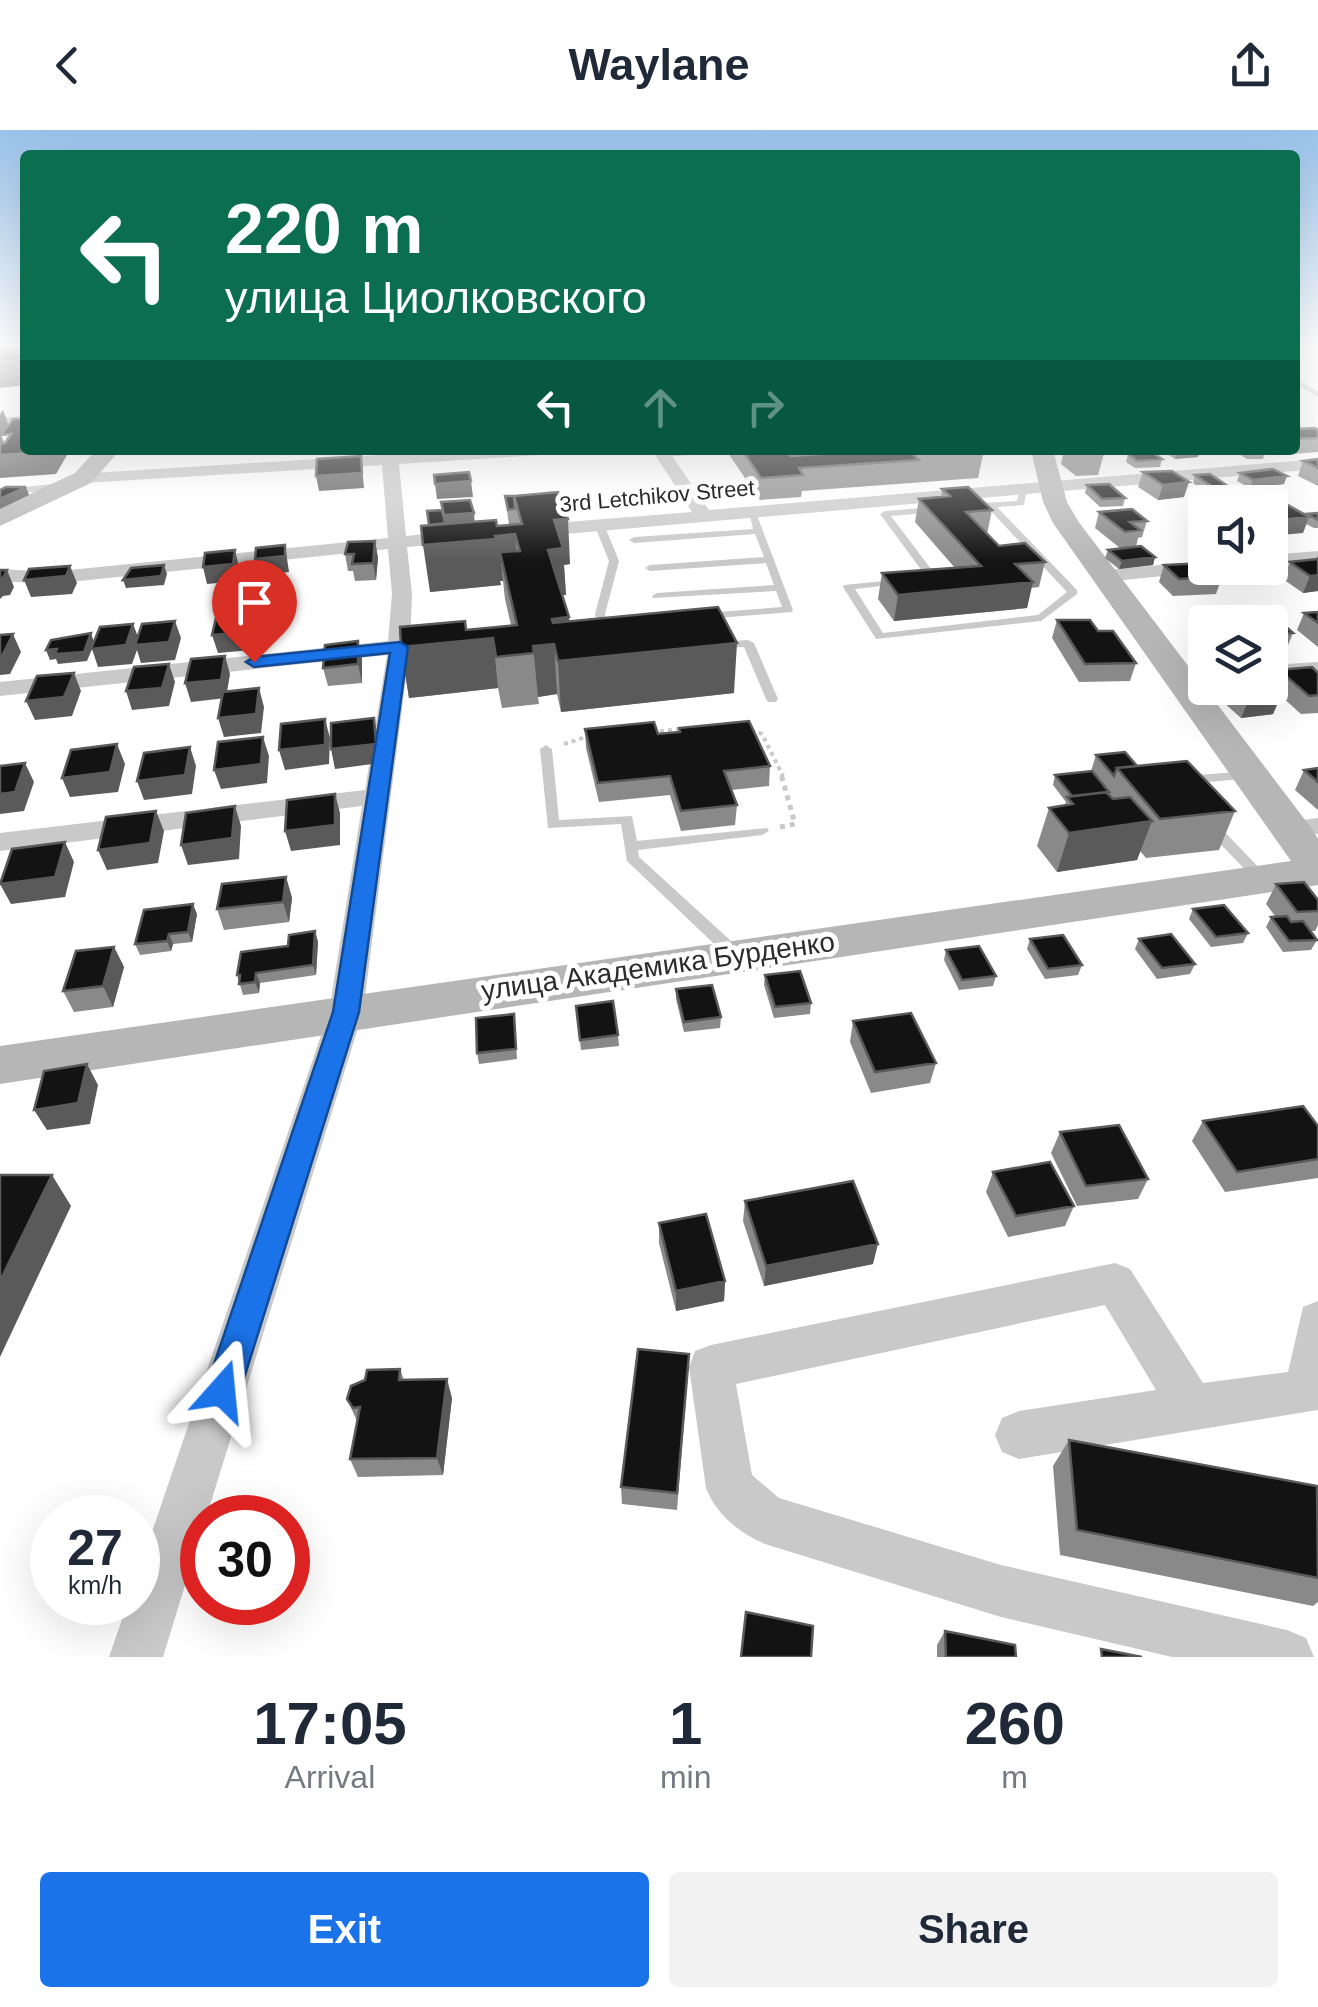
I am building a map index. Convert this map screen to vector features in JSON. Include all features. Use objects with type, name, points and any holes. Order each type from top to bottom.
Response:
[{"type":"street","points":[[0,518],[76,481],[104,455]]},
{"type":"street","points":[[76,481],[466,455]]},
{"type":"street","points":[[664,455],[702,514]]},
{"type":"street","points":[[1043,455],[1060,512],[1104,576],[1188,673]]},
{"type":"street","points":[[136,1657],[346,1012],[403,658],[402,594],[390,460]]},
{"type":"street","name":"3rd Letchikov Street","points":[[515,532],[1318,464]]},
{"type":"street","points":[[0,575],[50,578],[481,534]]},
{"type":"street","points":[[1288,560],[1318,557]]},
{"type":"street","points":[[1104,576],[1188,569]]},
{"type":"street","points":[[0,689],[403,658]]},
{"type":"street","points":[[1288,670],[1318,668]]},
{"type":"street","points":[[1209,705],[1252,775],[1305,828],[1318,871]]},
{"type":"street","points":[[0,842],[380,796]]},
{"type":"street","name":"улица Академика Бурденко","points":[[0,1066],[1318,871]]},
{"type":"street","points":[[1192,1408],[1114,1283],[711,1367],[730,1488],[765,1520],[1002,1591],[1287,1657]]},
{"type":"street","points":[[1019,1436],[1307,1392],[1318,1322]]},
{"type":"lane","points":[[0,492],[76,481]]},
{"type":"lane","points":[[990,506],[1073,592],[1040,618],[880,637],[848,587],[932,576],[885,514],[1021,503],[1023,487]]},
{"type":"lane","points":[[688,617],[788,610],[751,510]]},
{"type":"lane","points":[[599,524],[614,561],[600,614],[610,653]]},
{"type":"lane","points":[[634,540],[759,531]]},
{"type":"lane","points":[[650,568],[770,560]]},
{"type":"lane","points":[[657,596],[780,588]]},
{"type":"lane","points":[[708,646],[748,644],[772,699]]},
{"type":"lane","points":[[546,749],[553,825],[627,819],[632,858],[736,955]]},
{"type":"lane","points":[[1163,782],[1252,775]]},
{"type":"lane","points":[[1198,812],[1261,878]]},
{"type":"lane","points":[[630,846],[762,831]]},
{"type":"path","points":[[736,725],[762,734],[787,786],[795,824],[762,831]]},
{"type":"path","points":[[648,732],[691,728]]},
{"type":"path","points":[[546,749],[602,732]]},
{"type":"building","points":[[13,419],[20,419],[20,454],[0,455],[0,444],[11,434],[1,435]]},
{"type":"building","points":[[1315,428],[1318,438],[1300,439],[1300,429]]},
{"type":"building","points":[[745,455],[914,455],[919,460],[799,468],[803,475],[761,478]]},
{"type":"building","points":[[1129,455],[1156,455],[1162,459],[1137,461]]},
{"type":"building","points":[[361,456],[362,473],[316,476],[317,459]]},
{"type":"building","points":[[1318,459],[1318,468],[1303,461]]},
{"type":"building","points":[[1273,469],[1287,476],[1253,480],[1240,473]]},
{"type":"building","points":[[1172,471],[1189,482],[1163,485],[1143,472]]},
{"type":"building","points":[[469,472],[471,481],[435,484],[434,475]]},
{"type":"building","points":[[1210,474],[1226,485],[1210,485],[1195,475]]},
{"type":"building","points":[[1109,484],[1125,498],[1102,499],[1087,485]]},
{"type":"building","points":[[26,487],[0,499],[0,490]]},
{"type":"building","points":[[968,487],[992,510],[966,512],[999,546],[1025,543],[1045,562],[1015,564],[1033,582],[898,595],[882,573],[981,566],[919,499],[950,496],[942,489]]},
{"type":"building","points":[[558,492],[568,519],[554,520],[563,548],[548,550],[569,617],[552,619],[553,623],[718,607],[737,643],[558,661],[554,644],[533,646],[534,653],[496,657],[493,638],[401,647],[400,627],[465,621],[466,630],[517,625],[500,552],[520,551],[515,534],[423,545],[421,526],[496,520],[497,526],[522,524],[514,496]]},
{"type":"building","points":[[505,496],[514,496],[515,509],[508,510]]},
{"type":"building","points":[[470,500],[474,513],[444,515],[441,502]]},
{"type":"building","points":[[1288,505],[1309,517],[1288,519]]},
{"type":"building","points":[[1132,509],[1147,521],[1130,522],[1140,530],[1125,532],[1099,512]]},
{"type":"building","points":[[442,510],[445,523],[429,525],[427,511]]},
{"type":"building","points":[[375,541],[373,563],[352,564],[354,554],[345,554],[348,542]]},
{"type":"building","points":[[285,545],[285,556],[255,559],[256,548]]},
{"type":"building","points":[[1141,546],[1155,557],[1122,561],[1108,550]]},
{"type":"building","points":[[235,550],[233,564],[203,567],[205,553]]},
{"type":"building","points":[[1318,559],[1318,575],[1310,576],[1290,562]]},
{"type":"building","points":[[1188,564],[1188,579],[1179,579],[1164,565]]},
{"type":"building","points":[[164,565],[161,576],[123,580],[131,568]]},
{"type":"building","points":[[70,566],[66,576],[24,580],[29,569]]},
{"type":"building","points":[[249,612],[246,632],[212,635],[217,614]]},
{"type":"building","points":[[1318,612],[1318,623],[1304,613]]},
{"type":"building","points":[[1057,620],[1090,620],[1098,631],[1113,631],[1136,663],[1085,664]]},
{"type":"building","points":[[175,621],[169,642],[135,645],[142,624]]},
{"type":"building","points":[[133,624],[126,645],[91,649],[100,627]]},
{"type":"building","points":[[91,633],[84,652],[55,654],[57,649],[46,650],[51,640]]},
{"type":"building","points":[[13,634],[2,656],[0,656],[0,635]]},
{"type":"building","points":[[358,641],[358,664],[323,668],[325,645]]},
{"type":"building","points":[[225,656],[221,680],[185,683],[191,659]]},
{"type":"building","points":[[169,664],[162,688],[126,691],[134,667]]},
{"type":"building","points":[[1312,667],[1318,673],[1318,695],[1309,696],[1288,678],[1288,669]]},
{"type":"building","points":[[74,673],[64,697],[26,701],[37,676]]},
{"type":"building","points":[[259,688],[256,714],[218,718],[223,692]]},
{"type":"building","points":[[374,718],[376,744],[331,749],[331,723]]},
{"type":"building","points":[[325,719],[325,745],[279,750],[281,724]]},
{"type":"building","points":[[749,721],[770,766],[724,771],[737,805],[681,811],[670,776],[598,783],[585,729],[654,722],[658,734]]},
{"type":"building","points":[[263,737],[261,764],[214,770],[218,742]]},
{"type":"building","points":[[117,744],[110,772],[62,778],[71,750]]},
{"type":"building","points":[[190,747],[185,775],[137,781],[144,753]]},
{"type":"building","points":[[1125,752],[1137,766],[1117,768],[1114,776],[1096,755]]},
{"type":"building","points":[[1187,761],[1235,811],[1160,819],[1117,768]]},
{"type":"building","points":[[25,763],[15,792],[0,794],[0,766]]},
{"type":"building","points":[[1318,768],[1318,782],[1304,770]]},
{"type":"building","points":[[1092,771],[1109,792],[1072,796],[1055,775]]},
{"type":"building","points":[[1106,792],[1113,799],[1130,797],[1152,821],[1069,833],[1049,808],[1073,804],[1067,797]]},
{"type":"building","points":[[335,794],[335,825],[285,831],[287,800]]},
{"type":"building","points":[[235,806],[232,838],[181,845],[186,813]]},
{"type":"building","points":[[156,811],[150,843],[98,850],[106,817]]},
{"type":"building","points":[[65,842],[55,877],[0,884],[12,849]]},
{"type":"building","points":[[286,877],[283,902],[217,909],[222,884]]},
{"type":"building","points":[[1304,882],[1318,900],[1318,911],[1297,912],[1276,884]]},
{"type":"building","points":[[193,904],[188,932],[169,934],[167,941],[135,944],[144,910]]},
{"type":"building","points":[[1224,905],[1248,933],[1216,937],[1193,909]]},
{"type":"building","points":[[1287,916],[1291,922],[1303,921],[1317,940],[1289,941],[1271,917]]},
{"type":"building","points":[[315,931],[313,965],[256,973],[255,982],[239,984],[241,952],[288,946],[289,935]]},
{"type":"building","points":[[1171,934],[1195,964],[1162,968],[1139,939]]},
{"type":"building","points":[[1063,935],[1082,965],[1048,969],[1030,939]]},
{"type":"building","points":[[979,946],[996,976],[962,980],[946,950]]},
{"type":"building","points":[[114,947],[103,986],[63,991],[76,951]]},
{"type":"building","points":[[800,971],[811,1003],[775,1007],[765,975]]},
{"type":"building","points":[[712,985],[721,1017],[684,1022],[676,989]]},
{"type":"building","points":[[613,1001],[618,1035],[580,1040],[576,1006]]},
{"type":"building","points":[[911,1013],[936,1063],[875,1072],[853,1021]]},
{"type":"building","points":[[514,1014],[516,1049],[477,1053],[476,1018]]},
{"type":"building","points":[[87,1064],[78,1103],[34,1110],[44,1071]]},
{"type":"building","points":[[1303,1106],[1318,1126],[1318,1159],[1237,1172],[1203,1121]]},
{"type":"building","points":[[1119,1125],[1148,1179],[1086,1186],[1060,1132]]},
{"type":"building","points":[[1050,1162],[1074,1206],[1016,1216],[993,1172]]},
{"type":"building","points":[[0,1175],[52,1175],[0,1281]]},
{"type":"building","points":[[853,1181],[878,1244],[766,1266],[745,1201]]},
{"type":"building","points":[[706,1214],[725,1281],[676,1291],[659,1223]]},
{"type":"building","points":[[638,1349],[689,1354],[677,1493],[621,1487]]},
{"type":"building","points":[[400,1369],[399,1380],[447,1379],[437,1458],[350,1459],[360,1407],[353,1408],[347,1399],[351,1386],[365,1380],[367,1370]]},
{"type":"building","points":[[1069,1440],[1317,1486],[1318,1578],[1077,1530]]},
{"type":"building","points":[[746,1612],[813,1626],[811,1657],[741,1657]]},
{"type":"building","points":[[945,1631],[1015,1645],[1016,1657],[946,1657]]},
{"type":"building","points":[[1101,1649],[1142,1657],[1102,1657]]},
{"type":"route","points":[[222,1391],[346,1012],[400,647],[254,662]]}]
